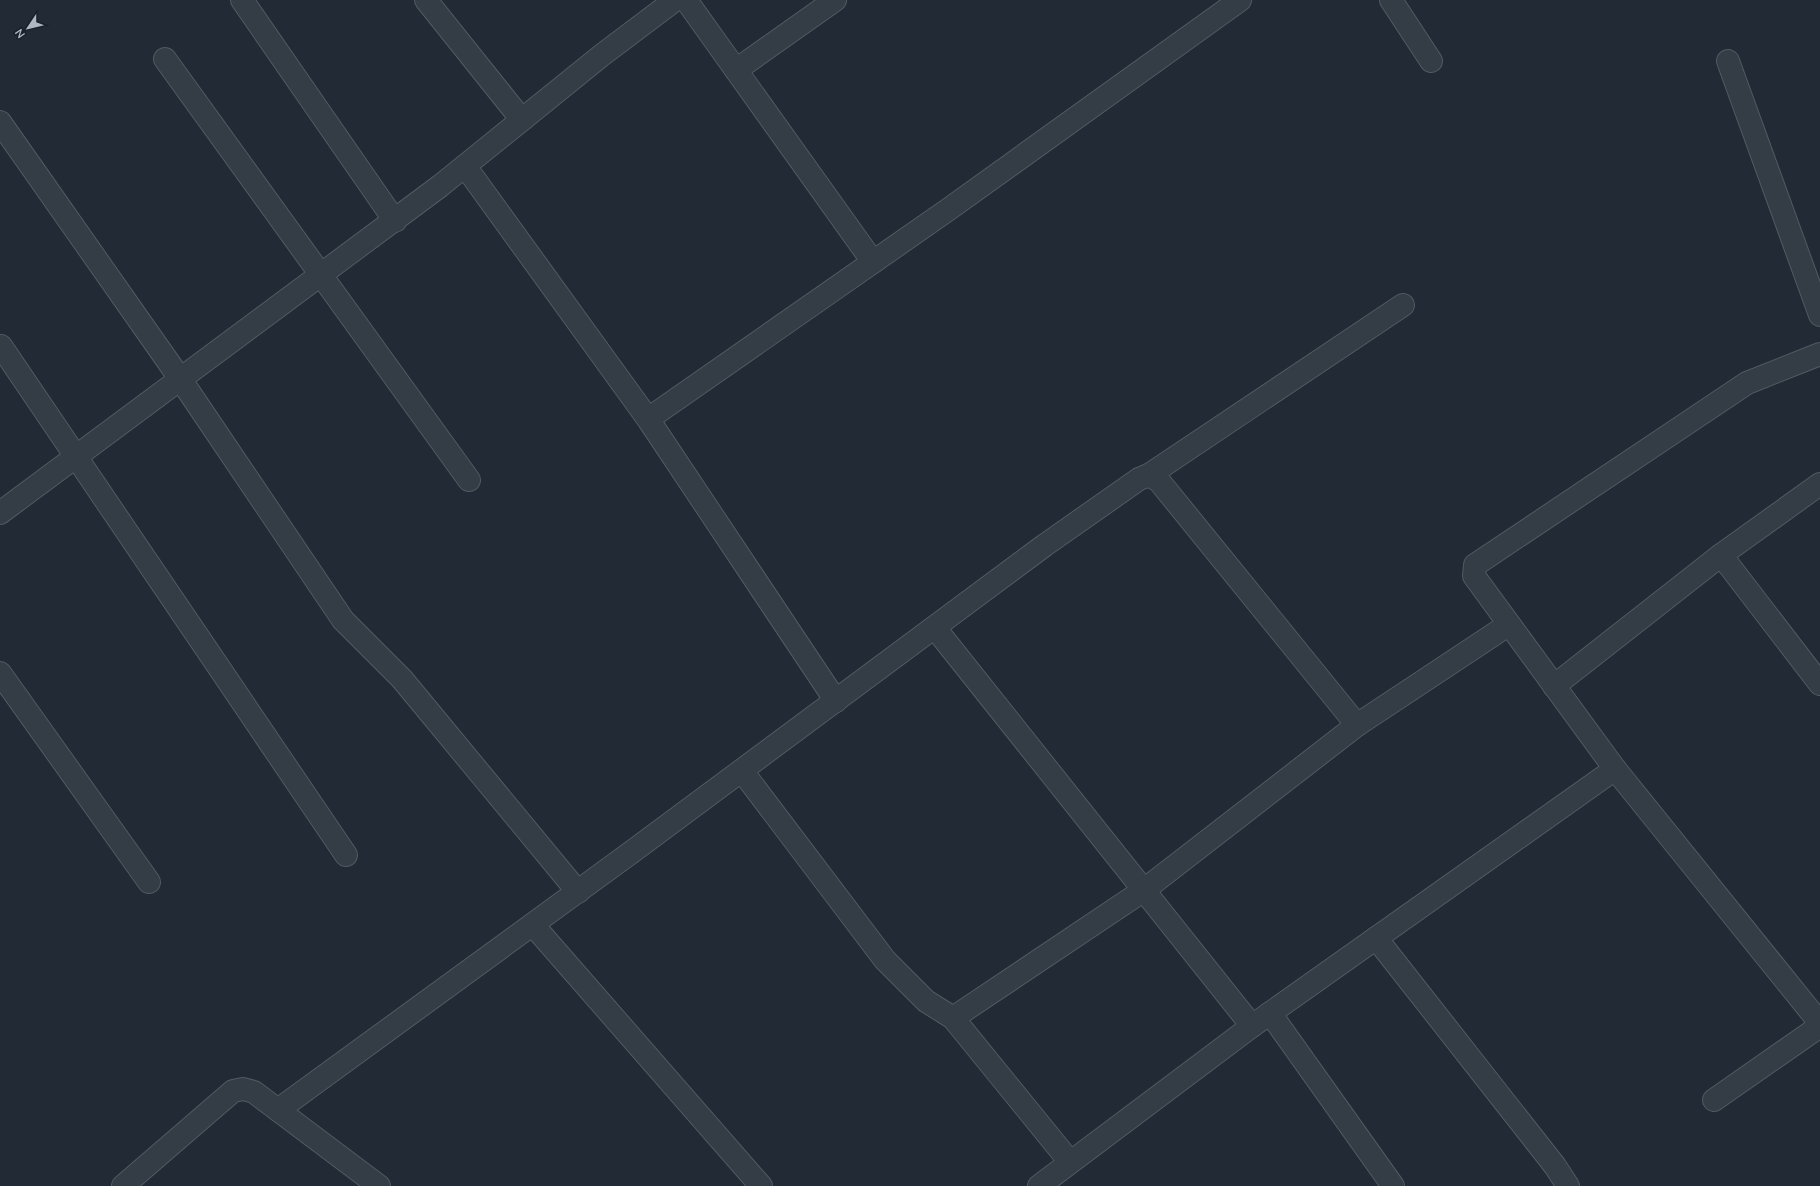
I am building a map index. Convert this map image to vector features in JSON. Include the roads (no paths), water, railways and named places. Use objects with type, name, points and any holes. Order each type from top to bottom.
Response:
[{"type":"street","points":[[242,0],[394,221]]},
{"type":"street","points":[[426,0],[522,120]]},
{"type":"street","points":[[0,513],[394,221],[465,166],[602,55],[675,0]]},
{"type":"street","points":[[686,0],[873,262]]},
{"type":"street","points":[[736,70],[835,0]]},
{"type":"street","points":[[1391,0],[1431,61]]},
{"type":"street","points":[[648,419],[873,262],[1229,3]]},
{"type":"street","points":[[165,58],[469,480]]},
{"type":"street","points":[[1728,61],[1820,314]]},
{"type":"street","points":[[0,122],[181,380],[343,620],[402,679],[578,892]]},
{"type":"street","points":[[465,166],[648,419],[836,700]]},
{"type":"street","points":[[278,1110],[578,892],[1126,487],[1149,475],[1403,305]]},
{"type":"street","points":[[0,346],[346,855]]},
{"type":"street","points":[[1820,354],[1747,383],[1475,565],[1474,576],[1478,584],[1508,625],[1616,769],[1820,1023]]},
{"type":"street","points":[[1149,475],[1159,481],[1357,725]]},
{"type":"street","points":[[1554,686],[1720,555],[1820,484]]},
{"type":"street","points":[[1720,555],[1820,684]]},
{"type":"street","points":[[953,1018],[1144,890],[1357,725],[1508,625]]},
{"type":"street","points":[[935,628],[1252,1026]]},
{"type":"street","points":[[0,673],[149,882]]},
{"type":"street","points":[[1038,1186],[1270,1013],[1616,769]]},
{"type":"street","points":[[742,771],[885,960],[926,1001],[953,1018],[1070,1162]]},
{"type":"street","points":[[533,925],[761,1186]]},
{"type":"street","points":[[1376,938],[1555,1166],[1568,1186]]},
{"type":"street","points":[[1270,1013],[1393,1186]]},
{"type":"street","points":[[1714,1100],[1820,1026]]},
{"type":"street","points":[[123,1186],[233,1091],[244,1089],[254,1092],[378,1186]]}]
